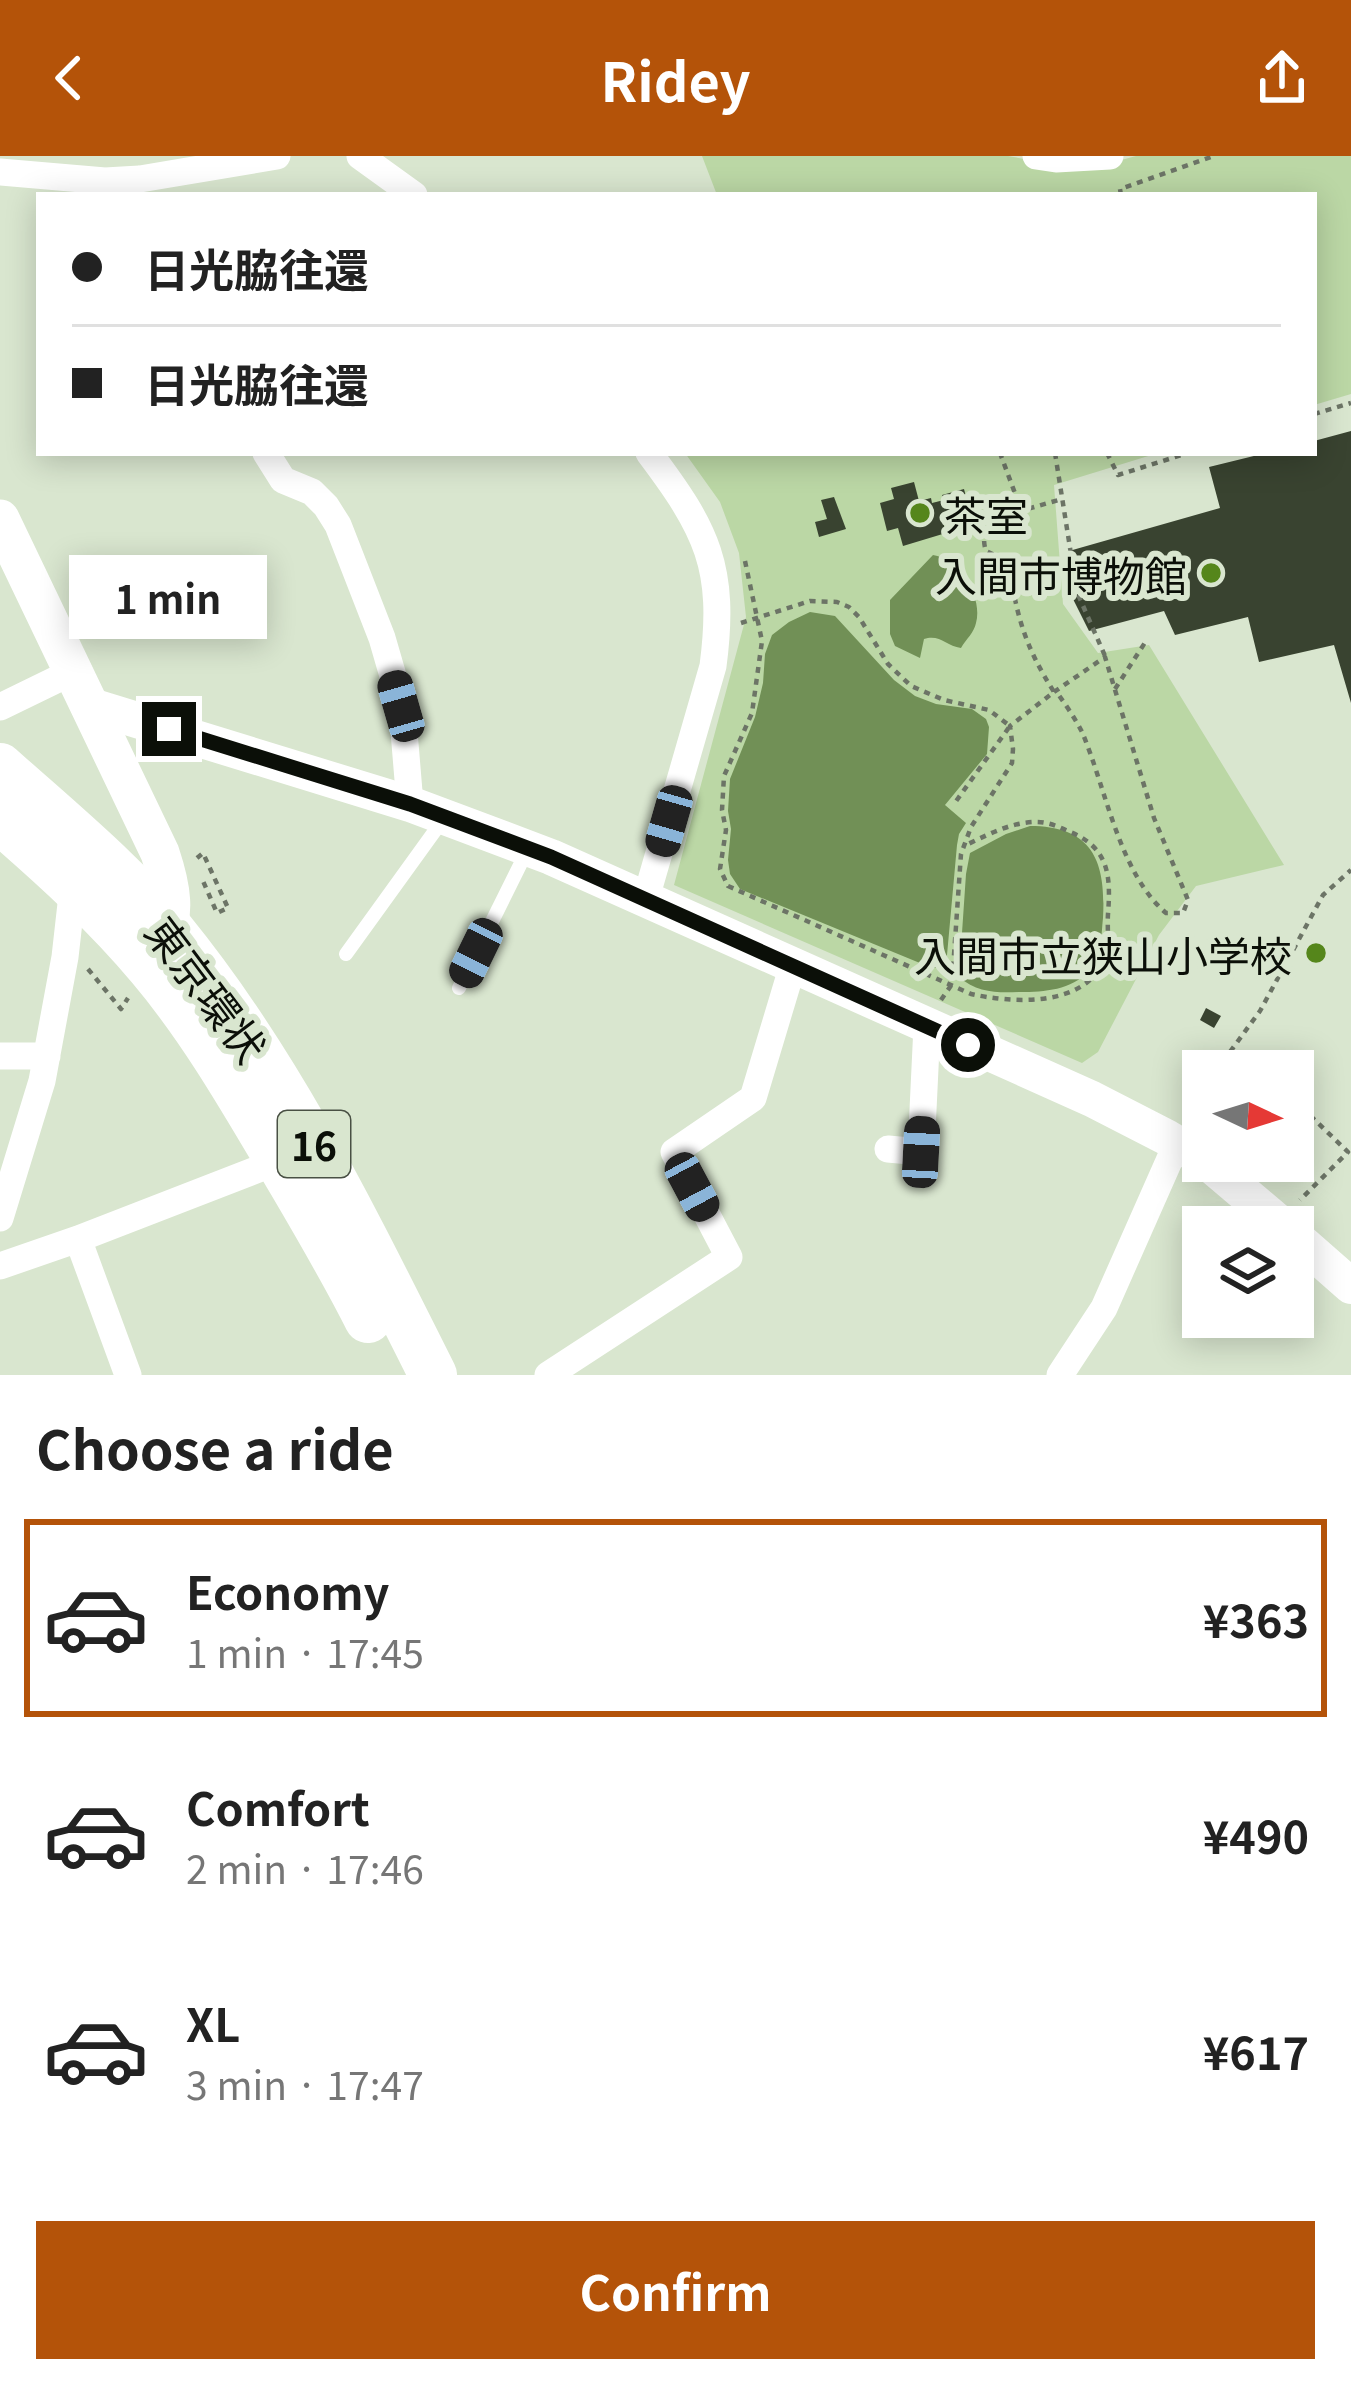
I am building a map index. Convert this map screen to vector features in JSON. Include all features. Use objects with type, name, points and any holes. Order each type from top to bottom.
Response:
[{"type":"highway","name":"東京環状","points":[[0,767],[98,855],[150,965],[224,1000],[314,1144],[433,1375]]},
{"type":"highway","name":"東京環状","points":[[0,820],[150,965],[220,1064],[279,1161],[350,1283],[396,1375]]},
{"type":"main road","points":[[0,519],[160,853],[172,901],[150,965]]},
{"type":"street","points":[[0,172],[182,184],[277,156]]},
{"type":"street","points":[[360,156],[410,192]]},
{"type":"street","points":[[1036,156],[1110,156]]},
{"type":"street","points":[[268,456],[283,480],[312,492],[338,525],[382,638],[401,706],[410,804]]},
{"type":"street","points":[[646,898],[713,666],[718,628],[718,597],[700,528],[651,456]]},
{"type":"street","points":[[0,706],[80,688],[445,817],[646,898],[1093,1099],[1182,1147]]},
{"type":"street","points":[[0,1218],[42,1081],[73,886]]},
{"type":"street","points":[[548,1375],[729,1257],[674,1152],[753,1098],[793,965]]},
{"type":"street","points":[[888,1149],[921,1152],[927,1026]]},
{"type":"street","points":[[0,1056],[47,1056]]},
{"type":"street","points":[[0,1266],[279,1161]]},
{"type":"street","points":[[1060,1375],[1182,1176]]},
{"type":"street","points":[[1229,1182],[1258,1206]]},
{"type":"street","points":[[78,1239],[128,1375]]},
{"type":"street","points":[[1314,1253],[1351,1286]]},
{"type":"lane","points":[[346,954],[445,817]]},
{"type":"lane","points":[[459,988],[528,848]]},
{"type":"path","points":[[1120,192],[1214,156]]},
{"type":"path","points":[[1317,413],[1351,403]]},
{"type":"path","points":[[1001,456],[1016,496],[1016,526],[990,524],[983,544],[986,551],[1009,562],[1030,653],[1080,728],[1136,872],[1151,900],[1166,913],[1178,915],[1187,908],[1188,900],[1154,818],[1105,657],[1078,592],[1055,456]]},
{"type":"path","points":[[1108,456],[1118,475],[1178,456]]},
{"type":"path","points":[[1017,512],[1062,499]]},
{"type":"path","points":[[745,561],[762,641],[752,713],[724,776],[726,830],[720,869],[728,886],[971,994],[1023,1000],[1059,996],[1086,982],[1107,955],[1108,874],[1101,854],[1084,838],[1039,821],[1010,826],[964,846]]},
{"type":"path","points":[[718,628],[810,601],[837,602],[859,617],[888,664],[911,686],[944,700],[989,710],[1010,726],[1012,763],[970,827],[964,846],[952,984],[927,1026]]},
{"type":"path","points":[[1115,689],[1146,641]]},
{"type":"path","points":[[954,804],[1010,726],[1105,657]]},
{"type":"path","points":[[190,854],[218,913],[228,908],[203,853]]},
{"type":"path","points":[[1231,1050],[1261,1011],[1323,895],[1351,870]]},
{"type":"path","points":[[80,959],[122,1009],[150,965]]},
{"type":"path","points":[[1303,1206],[1348,1153],[1314,1120]]},
{"type":"shaded area","points":[[702,156],[1008,156],[1057,165],[1136,156],[1351,156],[1351,394],[1317,404],[1317,192],[716,192]]},
{"type":"shaded area","points":[[687,456],[1148,456],[1054,485],[1063,604],[1098,653],[1149,645],[1284,865],[1196,886],[1159,935],[1098,1052],[1082,1063],[674,885],[746,617],[739,553],[720,502]]},
{"type":"shaded area","points":[[933,555],[952,564],[967,581],[976,602],[976,623],[961,648],[924,639],[920,658],[895,646],[890,634],[890,600]]},
{"type":"shaded area","points":[[810,612],[835,616],[915,696],[972,709],[989,727],[987,754],[945,805],[966,823],[957,845],[947,955],[941,967],[932,968],[740,889],[730,874],[730,779],[755,717],[765,654],[772,635]]},
{"type":"shaded area","points":[[1030,826],[1069,833],[1092,851],[1102,880],[1099,953],[1089,971],[1066,986],[1029,992],[980,989],[959,977],[970,853]]},
{"type":"building","name":"入間市博物館","points":[[1351,431],[1351,703],[1334,645],[1259,662],[1248,617],[1175,635],[1164,611],[1089,631],[1071,595],[1069,551],[1220,508],[1209,467],[1254,456],[1317,456],[1317,440]]},
{"type":"building","name":"茶室","points":[[914,482],[919,501],[944,500],[942,495],[964,489],[975,508],[942,518],[946,533],[903,546],[898,528],[887,531],[880,503],[894,499],[891,488]]},
{"type":"building","points":[[834,497],[846,529],[819,537],[815,522],[827,519],[821,500]]},
{"type":"building","points":[[1206,1008],[1221,1016],[1214,1028],[1200,1020]]},
{"type":"place","name":"茶室","points":[[920,513]]},
{"type":"place","name":"入間市博物館","points":[[1211,573]]},
{"type":"place","name":"入間市立狭山小学校","points":[[1316,953]]},
{"type":"route","points":[[169,729],[410,804],[551,857],[968,1045]]}]
